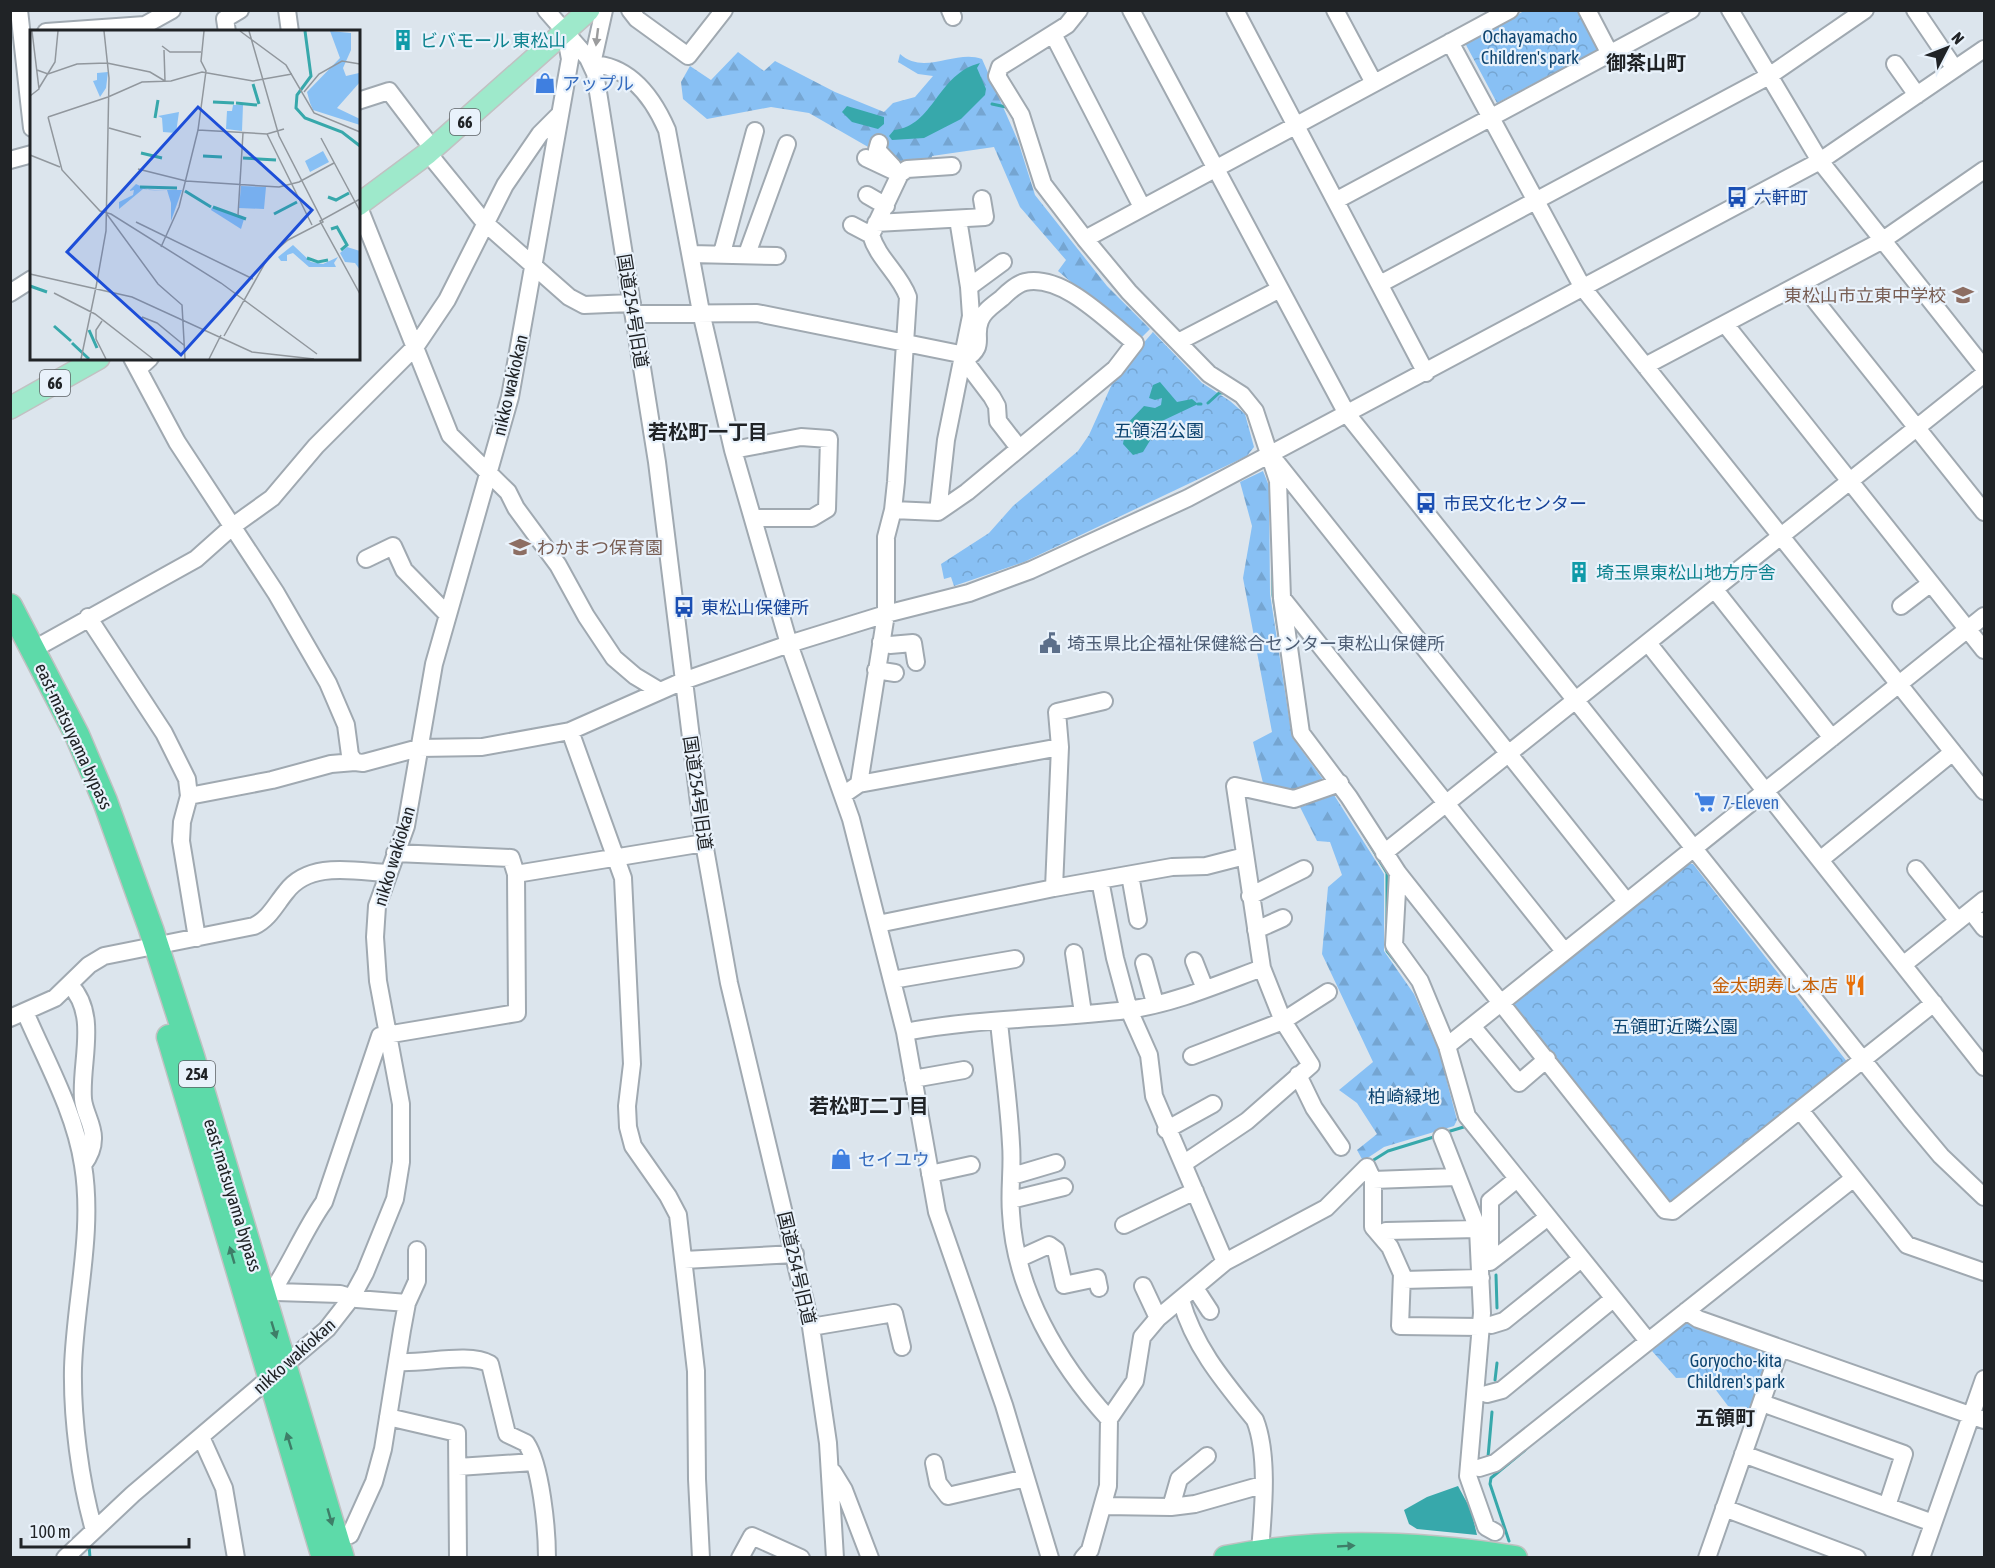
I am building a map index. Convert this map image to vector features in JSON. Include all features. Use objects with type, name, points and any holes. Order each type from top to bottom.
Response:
[{"type":"highway","name":"east-matsuyama bypass","points":[[10,606],[77,735],[105,801],[278,1373],[324,1557]]},
{"type":"highway","name":"east-matsuyama bypass","points":[[10,638],[60,733],[149,946]]},
{"type":"highway","name":"east-matsuyama bypass","points":[[278,1373],[346,1546]]},
{"type":"highway","points":[[1226,1557],[1260,1551],[1374,1545],[1502,1551]]},
{"type":"main road","name":"66","points":[[360,204],[430,151],[589,10]]},
{"type":"main road","name":"66","points":[[10,408],[95,360]]},
{"type":"street","points":[[19,10],[27,33],[30,90]]},
{"type":"street","points":[[74,30],[145,25],[156,15],[172,10]]},
{"type":"street","points":[[227,30],[225,19],[240,10]]},
{"type":"street","points":[[286,10],[290,30]]},
{"type":"street","points":[[546,10],[592,64],[605,65],[626,75],[643,90],[662,117],[667,130],[701,312],[733,450],[789,644],[843,795],[878,924],[905,1032],[937,1212],[950,1256],[1004,1405],[1050,1557]]},
{"type":"street","points":[[592,64],[604,10]]},
{"type":"street","points":[[630,10],[637,19],[688,56],[724,10]]},
{"type":"street","points":[[1079,10],[1067,25],[1000,67],[997,76],[1021,115],[1043,184],[1085,239],[1129,292],[1209,374],[1249,401],[1278,481],[1282,598],[1301,732],[1340,783],[1398,873],[1669,1212],[1934,1004]]},
{"type":"street","points":[[1131,10],[1347,414],[1941,1156],[1984,1197]]},
{"type":"street","points":[[1235,10],[1426,373]]},
{"type":"street","points":[[1335,10],[1374,83]]},
{"type":"street","points":[[1085,239],[1510,10]]},
{"type":"street","points":[[1587,10],[1610,54]]},
{"type":"street","points":[[1337,200],[1691,10]]},
{"type":"street","points":[[1730,10],[1820,161],[1984,368]]},
{"type":"street","points":[[1380,284],[1769,76],[1865,10]]},
{"type":"street","points":[[1915,10],[1956,69]]},
{"type":"street","name":"nikko wakiokan","points":[[65,1557],[327,1329],[352,1297],[384,1232],[395,1199],[401,1162],[401,1104],[378,981],[375,937],[377,906],[412,799],[434,664],[512,388],[558,116],[570,59],[565,32]]},
{"type":"street","points":[[1053,34],[1142,207]]},
{"type":"street","points":[[1450,42],[1583,288],[1984,791]]},
{"type":"street","points":[[189,796],[272,780],[332,764],[363,763],[419,748],[482,747],[570,731],[683,681],[789,644],[886,614],[969,593],[1031,570],[1188,498],[1820,161],[1984,48]]},
{"type":"street","name":"国道254号旧道","points":[[592,64],[657,462],[704,843],[729,983],[811,1327],[831,1468],[835,1557]]},
{"type":"street","points":[[1895,64],[1917,95]]},
{"type":"street","points":[[360,100],[388,92],[485,223],[568,297],[584,305],[757,313],[904,342],[965,358],[972,355],[980,342],[979,322],[984,314],[1023,282],[1057,284],[1135,343],[1115,369],[938,512],[893,510]]},
{"type":"street","points":[[34,649],[88,617],[196,560],[233,526],[272,498],[309,453],[416,346],[447,300],[485,223],[511,177],[540,134],[558,116]]},
{"type":"street","points":[[722,253],[755,131]]},
{"type":"street","points":[[879,143],[878,150],[899,173]]},
{"type":"street","points":[[747,254],[787,144]]},
{"type":"street","points":[[10,160],[30,155]]},
{"type":"street","points":[[866,158],[899,173]]},
{"type":"street","points":[[859,784],[886,614],[886,537],[893,510],[908,297],[902,283],[878,252],[874,229],[899,173],[907,169],[952,166]]},
{"type":"street","points":[[1646,366],[1883,240],[1984,170]]},
{"type":"street","points":[[867,195],[885,206]]},
{"type":"street","points":[[852,225],[874,229],[985,217],[982,199]]},
{"type":"street","points":[[360,210],[450,435],[488,474],[502,484],[516,508],[558,565],[586,616],[614,658],[635,676],[660,691]]},
{"type":"street","points":[[938,512],[946,440],[965,358],[971,316],[969,287],[957,219]]},
{"type":"street","points":[[691,254],[777,256]]},
{"type":"street","points":[[969,287],[1003,262]]},
{"type":"street","points":[[10,293],[30,280]]},
{"type":"street","points":[[1802,284],[1984,512]]},
{"type":"street","points":[[1178,342],[1280,289]]},
{"type":"street","points":[[1725,324],[1984,650]]},
{"type":"street","points":[[965,358],[997,406],[998,421],[1019,448]]},
{"type":"street","points":[[140,362],[177,442],[233,526],[328,683],[346,724],[350,755],[355,762]]},
{"type":"street","points":[[1384,853],[1984,374]]},
{"type":"street","points":[[733,450],[801,437],[829,438],[827,509],[812,518],[753,518]]},
{"type":"street","points":[[1270,455],[1626,902]]},
{"type":"street","points":[[366,559],[393,546],[405,570],[447,615]]},
{"type":"street","points":[[1901,606],[1931,583]]},
{"type":"street","points":[[1715,590],[1832,738]]},
{"type":"street","points":[[1282,598],[1564,951]]},
{"type":"street","points":[[1447,1046],[1984,616]]},
{"type":"street","points":[[88,617],[164,733],[187,779],[189,796],[182,822],[181,841],[196,938]]},
{"type":"street","points":[[881,642],[890,645],[913,643],[916,662]]},
{"type":"street","points":[[1648,643],[1984,1066]]},
{"type":"street","points":[[876,670],[895,673]]},
{"type":"street","points":[[1054,888],[1060,747],[1057,712],[1104,700]]},
{"type":"street","points":[[570,731],[623,878],[631,1041],[628,1127],[633,1146],[668,1196],[678,1215],[696,1371],[696,1456],[702,1557]]},
{"type":"street","points":[[843,795],[859,784],[1060,747]]},
{"type":"street","points":[[1820,860],[1953,752]]},
{"type":"street","points":[[1183,1164],[1247,1121],[1311,1065],[1283,1022],[1262,968],[1235,786],[1294,799],[1340,783]]},
{"type":"street","points":[[516,874],[704,843]]},
{"type":"street","points":[[395,853],[511,858],[516,874],[517,1013],[380,1036],[361,1085],[324,1202],[308,1225],[297,1252],[275,1287],[276,1292],[330,1293],[407,1303]]},
{"type":"street","points":[[878,924],[1054,888],[1172,867],[1206,866],[1245,856]]},
{"type":"street","points":[[1250,896],[1304,869]]},
{"type":"street","points":[[1916,869],[1964,916],[1984,928]]},
{"type":"street","points":[[94,1530],[81,1461],[74,1377],[85,1238],[83,1165],[78,1139],[18,1015],[56,998],[98,958],[261,923],[295,881],[310,874],[335,870],[387,873]]},
{"type":"street","points":[[1398,873],[1394,945],[1419,981],[1447,1046],[1467,1116],[1648,1341]]},
{"type":"street","points":[[1130,874],[1138,920]]},
{"type":"street","points":[[1100,880],[1115,958],[1129,1010],[1149,1055],[1154,1096],[1166,1130],[1225,1262]]},
{"type":"street","points":[[1903,965],[1984,900]]},
{"type":"street","points":[[1256,930],[1283,918]]},
{"type":"street","points":[[1074,953],[1083,1013]]},
{"type":"street","points":[[892,980],[1015,958]]},
{"type":"street","points":[[1194,961],[1205,989]]},
{"type":"street","points":[[1143,963],[1155,1003]]},
{"type":"street","points":[[905,1032],[945,1024],[999,1022],[1129,1010],[1205,989],[1262,968]]},
{"type":"street","points":[[70,985],[81,998],[86,1034],[82,1092],[93,1140],[89,1157],[83,1165]]},
{"type":"street","points":[[1192,1056],[1283,1022],[1328,992]]},
{"type":"street","points":[[999,1022],[1012,1176],[1011,1200],[1018,1258],[1046,1330],[1082,1390],[1109,1419]]},
{"type":"street","points":[[1472,1026],[1519,1083],[1548,1059]]},
{"type":"street","points":[[913,1079],[964,1070]]},
{"type":"street","points":[[1298,1075],[1314,1108],[1341,1147]]},
{"type":"street","points":[[1166,1130],[1213,1104]]},
{"type":"street","points":[[1800,1110],[1907,1245],[1984,1272]]},
{"type":"street","points":[[1442,1137],[1456,1177],[1476,1222],[1486,1326],[1487,1394],[1479,1479],[1502,1551]]},
{"type":"street","points":[[1012,1176],[1056,1162]]},
{"type":"street","points":[[930,1174],[971,1165]]},
{"type":"street","points":[[1083,1557],[1090,1550],[1108,1486],[1109,1419],[1135,1381],[1142,1337],[1158,1318],[1225,1262],[1326,1208],[1367,1167],[1373,1180],[1373,1227],[1390,1247],[1403,1280],[1400,1326],[1486,1326],[1504,1321],[1581,1259]]},
{"type":"street","points":[[1373,1180],[1456,1177]]},
{"type":"street","points":[[1479,1468],[1495,1463],[1854,1178]]},
{"type":"street","points":[[1476,1222],[1490,1201],[1517,1179]]},
{"type":"street","points":[[1011,1200],[1064,1187]]},
{"type":"street","points":[[1124,1225],[1195,1191]]},
{"type":"street","points":[[1490,1201],[1490,1262],[1486,1326],[1468,1476],[1486,1527],[1502,1551]]},
{"type":"street","points":[[1490,1262],[1548,1217]]},
{"type":"street","points":[[1380,1235],[1386,1231],[1476,1222]]},
{"type":"street","points":[[1018,1258],[1049,1245],[1056,1250],[1064,1285],[1097,1278],[1099,1288]]},
{"type":"street","points":[[346,1546],[374,1482],[398,1362],[407,1303],[417,1281],[417,1250]]},
{"type":"street","points":[[684,1260],[795,1254]]},
{"type":"street","points":[[1403,1280],[1481,1278]]},
{"type":"street","points":[[1143,1286],[1158,1318]]},
{"type":"street","points":[[1195,1288],[1210,1311]]},
{"type":"street","points":[[1487,1394],[1502,1390],[1613,1299]]},
{"type":"street","points":[[1181,1300],[1187,1322],[1201,1349],[1255,1420],[1260,1432],[1262,1485],[1260,1551]]},
{"type":"street","points":[[1686,1311],[1698,1319],[1978,1418]]},
{"type":"street","points":[[811,1327],[894,1313],[902,1347]]},
{"type":"street","points":[[1707,1557],[1780,1349]]},
{"type":"street","points":[[398,1362],[429,1363],[464,1359],[484,1360],[490,1364],[507,1434],[526,1443],[534,1462],[547,1526],[547,1557]]},
{"type":"street","points":[[1921,1557],[1978,1418],[1984,1380]]},
{"type":"street","points":[[1762,1403],[1904,1454],[1887,1506]]},
{"type":"street","points":[[387,1417],[457,1433],[458,1557]]},
{"type":"street","points":[[201,1437],[224,1488],[236,1557]]},
{"type":"street","points":[[1743,1454],[1933,1523]]},
{"type":"street","points":[[1171,1507],[1179,1479],[1207,1456]]},
{"type":"street","points":[[458,1467],[534,1462]]},
{"type":"street","points":[[934,1463],[938,1483],[948,1496],[1026,1478]]},
{"type":"street","points":[[831,1468],[844,1490],[870,1557]]},
{"type":"street","points":[[1104,1506],[1171,1507],[1195,1504],[1262,1485]]},
{"type":"street","points":[[1724,1508],[1857,1557]]},
{"type":"street","points":[[740,1557],[752,1536],[801,1557]]},
{"type":"green space","name":"Ochayamacho Children's park","points":[[1580,10],[1600,49],[1497,103],[1465,43],[1524,11]]},
{"type":"green space","points":[[738,52],[764,71],[775,61],[835,92],[884,112],[893,103],[915,97],[933,76],[918,74],[898,62],[900,54],[919,63],[962,57],[982,59],[1018,141],[1035,195],[1107,286],[1150,329],[1139,340],[1058,271],[1066,260],[1020,207],[994,147],[932,156],[931,161],[896,163],[809,113],[771,107],[707,119],[683,99],[681,82],[690,66],[711,80]]},
{"type":"green space","name":"五領沼公園","points":[[1153,332],[1202,383],[1245,414],[1254,447],[1247,456],[1024,562],[954,586],[951,577],[944,579],[941,564],[989,533],[1013,506],[1078,451],[1089,435],[1116,375]]},
{"type":"green space","points":[[1263,471],[1269,486],[1270,594],[1292,737],[1327,785],[1285,790],[1263,783],[1253,742],[1272,732],[1243,578],[1252,526],[1240,482]]},
{"type":"green space","name":"柏崎緑地","points":[[1334,795],[1384,874],[1384,951],[1414,994],[1439,1051],[1457,1120],[1454,1126],[1384,1147],[1363,1161],[1357,1150],[1377,1134],[1357,1103],[1339,1090],[1373,1062],[1322,954],[1328,887],[1342,875],[1330,842],[1317,841],[1300,807]]},
{"type":"green space","name":"五領町近隣公園","points":[[1686,863],[1693,864],[1848,1063],[1671,1204],[1511,1004]]},
{"type":"green space","name":"Goryocho-kita Children's park","points":[[1687,1322],[1766,1353],[1770,1361],[1749,1413],[1728,1406],[1706,1377],[1676,1378],[1652,1351]]},
{"type":"shaded area","points":[[980,63],[977,68],[986,89],[985,95],[961,119],[924,138],[892,140],[889,136],[894,130],[918,119],[954,78]]},
{"type":"shaded area","points":[[847,106],[884,117],[884,124],[878,129],[852,122],[842,112]]},
{"type":"shaded area","points":[[1160,382],[1177,402],[1192,399],[1198,404],[1162,421],[1143,452],[1133,455],[1123,444],[1126,425],[1144,406],[1155,408],[1161,405],[1162,398],[1155,400],[1149,398],[1153,385]]},
{"type":"shaded area","points":[[1458,1486],[1471,1510],[1477,1535],[1417,1529],[1409,1524],[1404,1510],[1427,1497]]},
{"type":"waterway","points":[[992,104],[1006,107],[1009,111]]},
{"type":"waterway","points":[[1101,271],[1114,286]]},
{"type":"waterway","points":[[1208,403],[1219,393],[1223,393]]},
{"type":"waterway","points":[[1273,558],[1273,595],[1281,647]]},
{"type":"waterway","points":[[1362,832],[1387,873],[1387,924]]},
{"type":"waterway","points":[[1387,945],[1387,951],[1400,967]]},
{"type":"waterway","points":[[1447,1132],[1467,1126]]},
{"type":"waterway","points":[[1372,1161],[1388,1151],[1437,1136]]},
{"type":"waterway","points":[[1496,1275],[1497,1308]]},
{"type":"waterway","points":[[1495,1380],[1497,1363]]},
{"type":"waterway","points":[[1488,1457],[1492,1412]]},
{"type":"waterway","points":[[1542,1436],[1569,1415]]},
{"type":"waterway","points":[[1509,1541],[1490,1484],[1491,1478],[1525,1450]]},
{"type":"waterway","points":[[89,1545],[90,1558]]},
{"type":"place","name":"ビバモール 東松山","points":[[403,40]]},
{"type":"place","name":"アップル","points":[[545,83]]},
{"type":"place","name":"六軒町","points":[[1737,197]]},
{"type":"place","name":"東松山市立東中学校","points":[[1963,295]]},
{"type":"place","name":"市民文化センター","points":[[1426,503]]},
{"type":"place","name":"わかまつ保育園","points":[[520,547]]},
{"type":"place","name":"埼玉県東松山地方庁舎","points":[[1579,572]]},
{"type":"place","name":"東松山保健所","points":[[684,607]]},
{"type":"place","name":"埼玉県比企福祉保健総合センター東松山保健所","points":[[1050,643]]},
{"type":"place","name":"7-Eleven","points":[[1705,802]]},
{"type":"place","name":"金太朗寿し本店","points":[[1855,985]]},
{"type":"place","name":"セイユウ","points":[[841,1159]]},
{"type":"district","name":"御茶山町","points":[[1646,62]]},
{"type":"district","name":"若松町一丁目","points":[[708,431]]},
{"type":"district","name":"若松町二丁目","points":[[869,1105]]},
{"type":"district","name":"五領町","points":[[1725,1417]]}]
